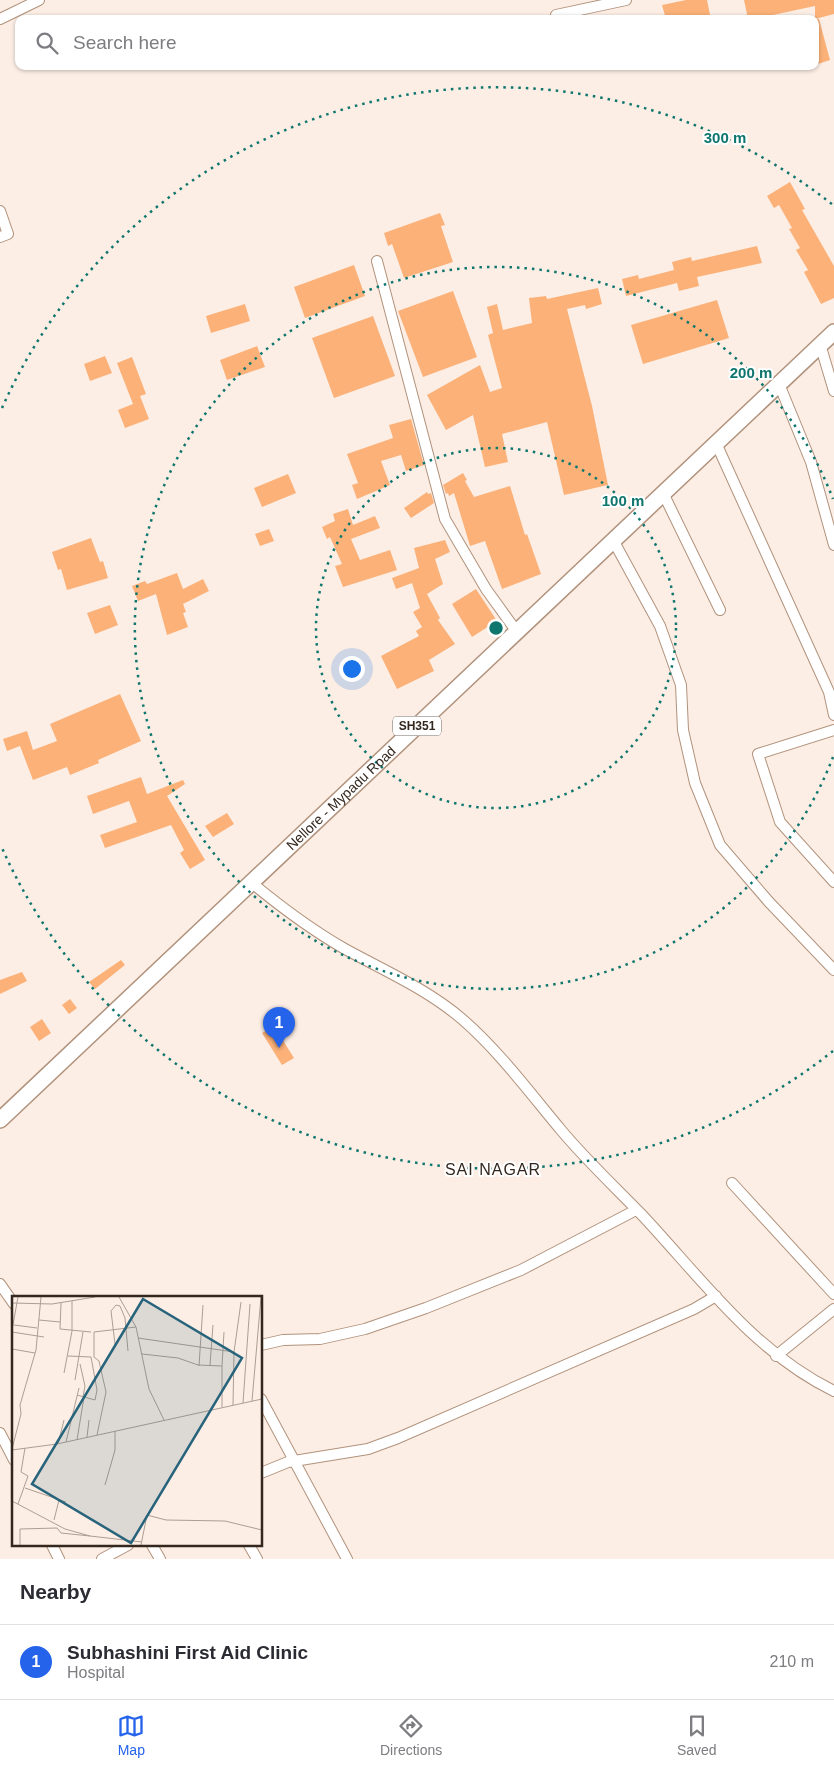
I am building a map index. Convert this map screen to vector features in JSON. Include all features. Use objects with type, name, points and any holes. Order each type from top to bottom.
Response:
[{"type":"main road","name":"Nellore - Mypadu Road","points":[[0,1120],[834,332]]},
{"type":"street","points":[[0,19],[39,0]]},
{"type":"street","points":[[556,15],[606,2],[626,0]]},
{"type":"street","points":[[0,211],[8,234],[0,237]]},
{"type":"street","points":[[377,261],[445,518],[486,589],[517,632]]},
{"type":"street","points":[[820,344],[834,391]]},
{"type":"street","points":[[779,384],[811,462],[834,545]]},
{"type":"street","points":[[716,443],[829,692],[834,715]]},
{"type":"street","points":[[663,493],[720,610]]},
{"type":"street","points":[[613,540],[660,626],[681,685],[683,730],[695,783],[720,845],[769,902],[834,970]]},
{"type":"street","points":[[834,730],[758,754],[780,822],[834,882]]},
{"type":"street","points":[[252,883],[295,917],[344,948],[429,994],[463,1020],[521,1082],[593,1167],[716,1296],[776,1356],[813,1381],[834,1391]]},
{"type":"street","points":[[732,1183],[834,1294]]},
{"type":"street","points":[[262,1345],[283,1340],[320,1339],[347,1333],[426,1308],[521,1270],[636,1210]]},
{"type":"street","points":[[0,1284],[12,1301]]},
{"type":"street","points":[[262,1473],[294,1460],[368,1449],[398,1438],[694,1309],[716,1296]]},
{"type":"street","points":[[776,1356],[834,1308]]},
{"type":"street","points":[[262,1401],[347,1559]]},
{"type":"street","points":[[0,1433],[12,1456],[0,1458]]},
{"type":"street","points":[[53,1546],[60,1559]]},
{"type":"street","points":[[102,1559],[126,1546]]},
{"type":"street","points":[[153,1546],[160,1559]]},
{"type":"street","points":[[250,1546],[257,1559]]},
{"type":"building","points":[[686,0],[707,0],[710,15],[665,15],[662,5]]},
{"type":"building","points":[[744,0],[834,0],[834,14],[819,18],[819,15],[815,15],[815,6],[773,15],[747,15]]},
{"type":"building","points":[[819,19],[830,60],[819,64]]},
{"type":"building","points":[[790,182],[805,209],[802,210],[834,266],[834,298],[821,304],[804,272],[808,270],[796,250],[800,248],[789,229],[792,228],[779,205],[774,208],[767,196]]},
{"type":"building","points":[[440,213],[445,225],[441,226],[453,262],[404,278],[392,244],[388,246],[384,233]]},
{"type":"building","points":[[757,246],[762,263],[697,277],[699,286],[679,291],[677,283],[626,296],[622,279],[638,275],[639,279],[674,270],[672,262],[691,257],[692,261]]},
{"type":"building","points":[[354,265],[365,296],[305,318],[294,287]]},
{"type":"building","points":[[598,288],[602,304],[586,309],[585,305],[567,309],[592,406],[608,485],[564,495],[547,422],[502,434],[508,462],[485,467],[473,415],[446,430],[427,395],[480,365],[490,392],[502,388],[488,335],[493,333],[487,307],[497,304],[503,330],[532,323],[529,298],[546,296],[547,299]]},
{"type":"building","points":[[453,291],[477,357],[423,377],[398,311]]},
{"type":"building","points":[[717,300],[729,338],[643,364],[631,325]]},
{"type":"building","points":[[245,304],[250,321],[211,333],[206,316]]},
{"type":"building","points":[[373,316],[395,376],[334,398],[312,338]]},
{"type":"building","points":[[257,346],[265,367],[227,380],[220,360]]},
{"type":"building","points":[[105,356],[112,373],[90,381],[84,364]]},
{"type":"building","points":[[132,357],[146,394],[140,396],[149,419],[125,428],[118,410],[133,404],[117,363]]},
{"type":"building","points":[[411,419],[424,465],[406,471],[401,455],[381,461],[390,485],[357,499],[352,485],[358,483],[347,454],[393,438],[389,425]]},
{"type":"building","points":[[463,473],[467,480],[465,481],[474,497],[510,486],[525,535],[527,534],[541,574],[502,589],[485,541],[470,546],[454,493],[449,496],[448,493],[446,494],[443,485]]},
{"type":"building","points":[[288,474],[296,493],[262,507],[254,488]]},
{"type":"building","points":[[427,492],[428,494],[431,493],[434,503],[411,518],[404,508]]},
{"type":"building","points":[[348,509],[353,525],[375,516],[380,528],[351,539],[360,560],[390,550],[397,570],[343,587],[335,566],[342,564],[330,537],[327,539],[322,527],[335,521],[333,514]]},
{"type":"building","points":[[269,529],[274,541],[260,546],[255,534]]},
{"type":"building","points":[[91,538],[100,562],[103,561],[108,578],[67,590],[61,569],[58,570],[52,552]]},
{"type":"building","points":[[445,540],[450,552],[435,559],[443,584],[427,594],[440,618],[438,620],[455,644],[429,660],[434,671],[397,689],[381,656],[419,636],[416,631],[422,627],[413,612],[420,608],[412,583],[396,589],[392,578],[419,568],[414,548]]},
{"type":"building","points":[[177,573],[183,589],[203,579],[209,591],[183,604],[186,612],[183,613],[188,627],[167,635],[156,594],[138,601],[132,586],[145,581],[147,584]]},
{"type":"building","points":[[476,589],[497,621],[472,637],[452,604]]},
{"type":"building","points":[[110,605],[118,625],[95,634],[87,613]]},
{"type":"building","points":[[120,694],[141,741],[98,760],[99,763],[70,775],[67,767],[33,780],[20,746],[7,751],[3,739],[27,731],[33,750],[57,741],[50,724]]},
{"type":"building","points":[[141,777],[147,794],[183,780],[185,784],[167,796],[205,860],[190,869],[180,853],[184,850],[171,825],[105,848],[100,835],[137,822],[129,801],[93,814],[87,796]]},
{"type":"building","points":[[227,813],[234,824],[213,837],[205,826]]},
{"type":"building","points":[[121,960],[125,965],[95,989],[89,982]]},
{"type":"building","points":[[22,972],[27,981],[0,994],[0,980]]},
{"type":"building","points":[[70,999],[77,1008],[69,1014],[62,1005]]},
{"type":"building","points":[[42,1019],[51,1033],[39,1041],[30,1027]]},
{"type":"building","points":[[274,1026],[294,1058],[282,1065],[262,1033]]},
{"type":"place","name":"Subhashini First Aid Clinic","points":[[279,1048]]},
{"type":"district","name":"SAI NAGAR","points":[[493,1169]]}]
